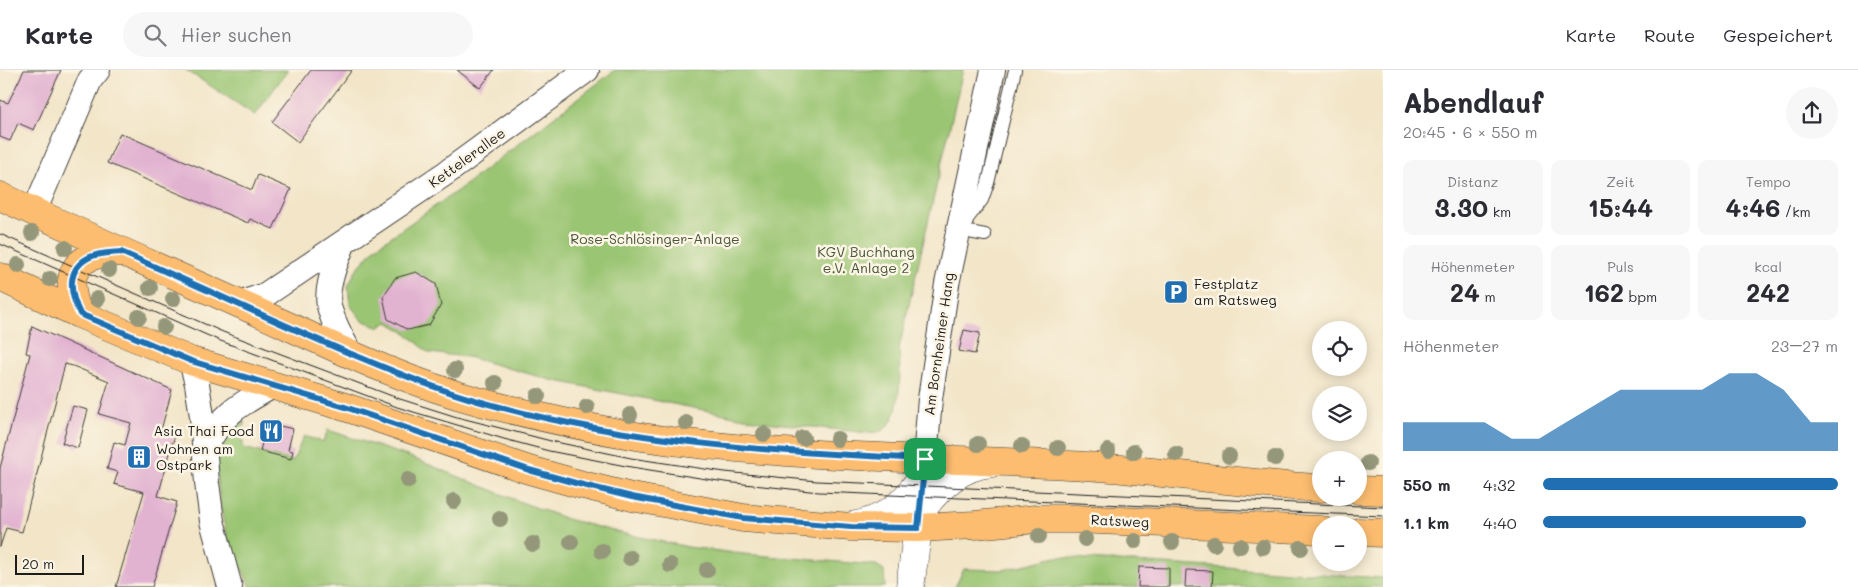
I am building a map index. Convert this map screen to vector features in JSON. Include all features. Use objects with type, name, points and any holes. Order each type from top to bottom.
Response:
[{"type":"main road","points":[[0,196],[121,252],[411,380],[479,402],[587,427],[645,437],[924,466],[1008,462],[1117,467],[1260,484],[1312,487]]},
{"type":"main road","points":[[80,314],[73,300],[71,290],[76,268],[90,257],[121,252]]},
{"type":"main road","name":"Ratsweg","points":[[0,277],[80,314],[191,361],[354,410],[529,470],[632,497],[743,518],[851,527],[919,520],[975,525],[1036,519],[1075,519],[1312,530]]},
{"type":"main road","points":[[1367,490],[1383,491]]},
{"type":"main road","points":[[1367,532],[1383,533]]},
{"type":"street","points":[[34,212],[90,80],[98,70]]},
{"type":"street","name":"Kettelerallee","points":[[239,304],[265,295],[344,242],[446,173],[587,70]]},
{"type":"street","name":"Am Bornheimer Hang","points":[[924,466],[936,355],[948,276],[993,70]]},
{"type":"street","points":[[344,242],[334,265],[329,305],[337,330],[350,353]]},
{"type":"street","points":[[191,361],[200,400],[212,521],[230,587]]},
{"type":"street","points":[[205,449],[218,425],[225,417],[242,404],[273,386]]},
{"type":"street","points":[[919,520],[942,487],[964,470],[984,463],[1008,462]]},
{"type":"street","points":[[910,587],[924,466]]},
{"type":"street","points":[[851,527],[870,523],[897,508],[912,491],[924,466]]},
{"type":"lane","name":"Am Bornheimer Hang","points":[[958,230],[977,208],[985,191],[1015,70]]},
{"type":"lane","points":[[958,230],[986,235]]},
{"type":"green space","points":[[186,70],[288,70],[255,115]]},
{"type":"green space","name":"Rose-Schlösinger-Anlage","points":[[615,70],[963,70],[899,348],[900,380],[897,404],[894,415],[883,430],[859,432],[765,422],[551,380],[468,357],[429,353],[406,333],[388,322],[380,327],[362,320],[350,305],[348,286],[356,270],[376,247],[457,191]]},
{"type":"green space","points":[[241,421],[245,423],[241,435],[244,448],[293,461],[304,436],[323,442],[328,430],[410,457],[567,519],[688,547],[743,554],[876,565],[884,570],[885,587],[251,587],[229,542],[219,494],[215,446]]},
{"type":"green space","points":[[1056,557],[1383,578],[1383,587],[955,587],[964,569],[1003,570]]},
{"type":"building","points":[[24,70],[61,70],[34,130],[18,123],[10,141],[0,137],[0,100],[8,103]]},
{"type":"building","points":[[311,70],[352,70],[298,142],[272,122]]},
{"type":"building","points":[[457,70],[494,70],[480,88]]},
{"type":"building","points":[[120,133],[252,190],[258,175],[291,189],[273,229],[250,219],[248,223],[107,163]]},
{"type":"building","points":[[416,272],[436,284],[441,305],[429,325],[408,330],[388,319],[383,297],[395,278]]},
{"type":"building","points":[[32,326],[172,390],[161,430],[175,435],[158,496],[177,502],[152,587],[116,587],[144,492],[114,484],[118,472],[107,469],[114,442],[125,445],[131,423],[99,414],[109,381],[73,366],[65,364],[22,532],[6,528],[0,547],[0,468],[30,354],[26,353]]},
{"type":"building","points":[[964,330],[980,333],[975,354],[959,351]]},
{"type":"building","points":[[73,406],[88,410],[78,448],[62,443]]},
{"type":"building","points":[[267,423],[293,429],[288,450],[293,451],[291,459],[260,451]]},
{"type":"building","points":[[1139,567],[1169,568],[1169,587],[1138,587]]},
{"type":"building","points":[[1186,570],[1213,571],[1212,587],[1185,587]]},
{"type":"tram line","points":[[0,234],[223,332],[400,399],[457,417],[551,441],[631,458],[725,472],[817,481],[1383,507]]},
{"type":"tram line","points":[[0,244],[218,340],[397,407],[549,451],[631,467],[725,482],[819,492],[1383,516]]},
{"type":"place","name":"Festplatz am Ratsweg","points":[[1176,292]]},
{"type":"place","name":"Asia Thai Food","points":[[271,431]]},
{"type":"place","name":"Wohnen am Ostpark","points":[[139,457]]},
{"type":"route","points":[[121,252],[411,380],[479,402],[587,427],[645,437],[812,453],[925,459],[918,528],[851,527],[743,518],[632,497],[529,470],[345,407],[191,361],[80,314],[73,300],[71,284],[76,268],[82,262],[90,257],[121,252]]},
{"type":"park label","name":"KGV Buchhang e.V. Anlage 2","points":[[866,260]]}]
